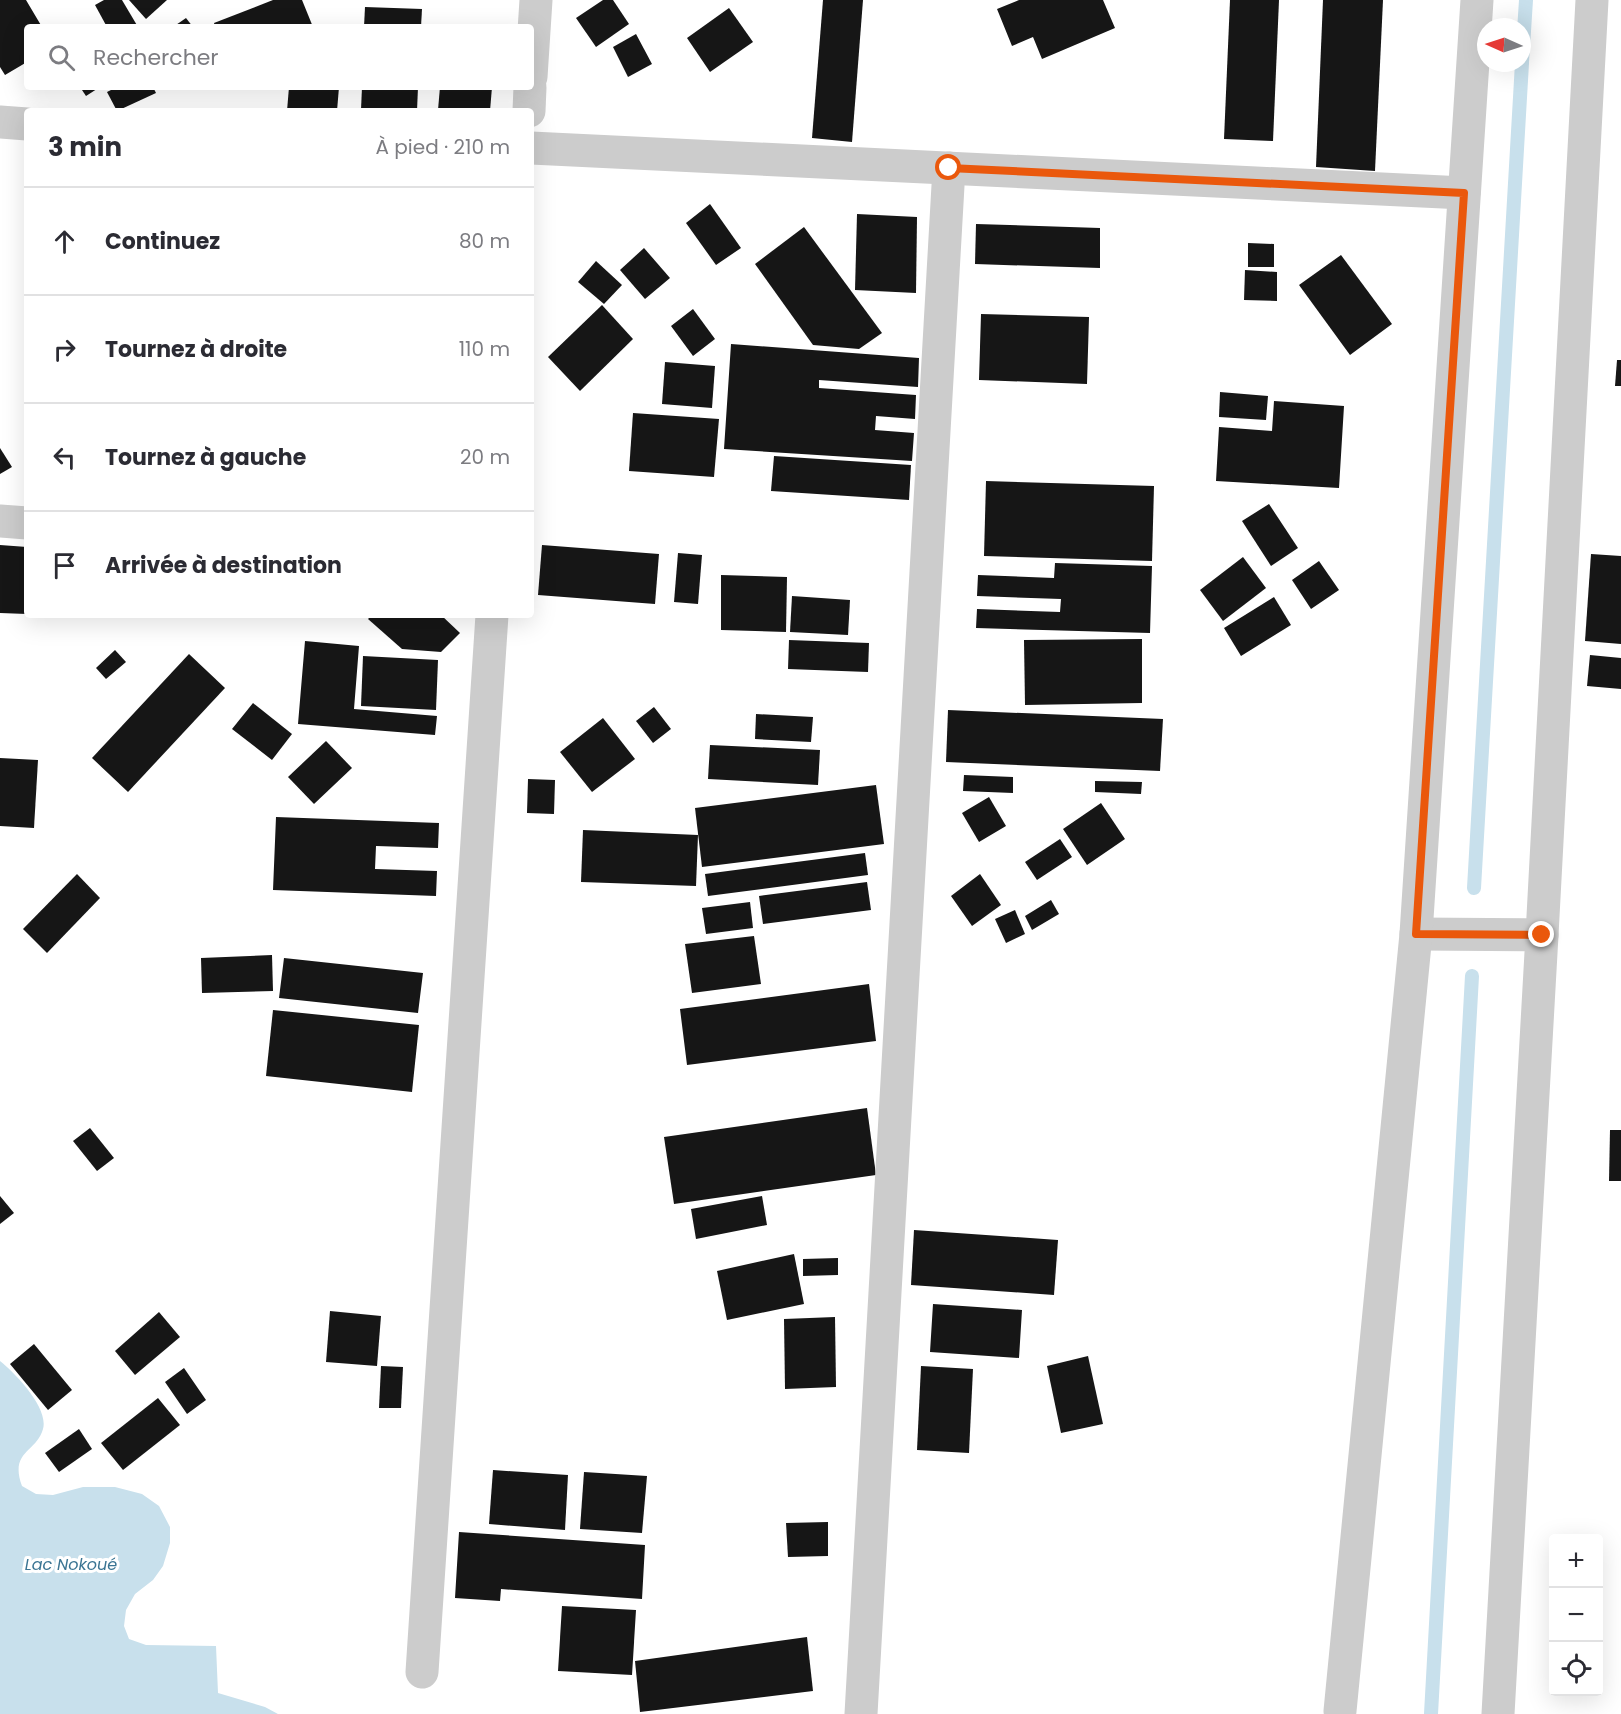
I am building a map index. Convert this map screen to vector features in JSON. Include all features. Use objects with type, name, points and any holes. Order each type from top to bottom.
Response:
[{"type":"street","points":[[534,31],[536,0]]},
{"type":"street","points":[[1340,1711],[1416,934],[1477,0]]},
{"type":"street","points":[[1498,1714],[1592,0]]},
{"type":"street","points":[[529,108],[530,90]]},
{"type":"street","points":[[0,122],[24,123]]},
{"type":"street","points":[[534,148],[1464,193]]},
{"type":"street","points":[[861,1714],[949,168]]},
{"type":"street","points":[[0,521],[24,523]]},
{"type":"street","points":[[422,1672],[492,618]]},
{"type":"street","points":[[1416,934],[1542,935]]},
{"type":"water","name":"Lac Nokoué","points":[[0,1361],[36,1401],[43,1421],[40,1437],[21,1459],[19,1474],[22,1486],[36,1494],[53,1495],[83,1487],[115,1487],[142,1494],[159,1506],[170,1527],[170,1543],[163,1566],[153,1580],[135,1594],[126,1610],[124,1626],[129,1639],[146,1645],[216,1646],[218,1693],[265,1707],[278,1714],[0,1714]]},
{"type":"building","points":[[0,0],[26,0],[40,24],[24,24],[24,64],[5,75],[0,67]]},
{"type":"building","points":[[104,0],[122,0],[136,24],[105,24],[95,5]]},
{"type":"building","points":[[129,0],[167,0],[146,19]]},
{"type":"building","points":[[273,0],[302,0],[312,24],[214,24]]},
{"type":"building","points":[[603,0],[613,0],[629,24],[596,47],[576,18]]},
{"type":"building","points":[[823,0],[863,0],[852,142],[812,138]]},
{"type":"building","points":[[1019,0],[1103,0],[1115,28],[1042,59],[1033,37],[1012,46],[997,9]]},
{"type":"building","points":[[1230,0],[1279,0],[1273,141],[1224,139]]},
{"type":"building","points":[[1323,0],[1383,0],[1375,171],[1316,167]]},
{"type":"building","points":[[365,7],[422,9],[421,24],[364,24]]},
{"type":"building","points":[[729,8],[753,42],[710,72],[687,38]]},
{"type":"building","points":[[186,18],[191,24],[177,24]]},
{"type":"building","points":[[636,34],[652,64],[628,77],[613,47]]},
{"type":"building","points":[[82,90],[95,90],[86,96]]},
{"type":"building","points":[[111,90],[154,90],[156,93],[124,108],[115,108],[107,92]]},
{"type":"building","points":[[289,90],[339,90],[337,108],[287,108]]},
{"type":"building","points":[[362,90],[418,90],[417,108],[361,108]]},
{"type":"building","points":[[440,90],[492,90],[490,108],[438,108]]},
{"type":"building","points":[[710,204],[741,248],[716,265],[686,223]]},
{"type":"building","points":[[857,214],[917,217],[916,293],[855,290]]},
{"type":"building","points":[[976,224],[1100,228],[1100,268],[975,264]]},
{"type":"building","points":[[804,227],[882,333],[859,349],[813,345],[755,264]]},
{"type":"building","points":[[1248,243],[1274,244],[1274,267],[1248,267]]},
{"type":"building","points":[[644,248],[670,278],[645,299],[620,270]]},
{"type":"building","points":[[1341,255],[1392,324],[1350,355],[1299,285]]},
{"type":"building","points":[[596,261],[622,285],[604,304],[578,282]]},
{"type":"building","points":[[1245,270],[1277,272],[1277,301],[1244,300]]},
{"type":"building","points":[[602,305],[633,339],[580,391],[548,357]]},
{"type":"building","points":[[693,309],[715,339],[693,356],[671,326]]},
{"type":"building","points":[[981,314],[1089,317],[1087,384],[979,380]]},
{"type":"building","points":[[731,344],[919,358],[918,387],[819,380],[819,388],[916,395],[915,419],[876,416],[875,430],[914,433],[912,461],[724,449]]},
{"type":"building","points":[[1617,360],[1621,360],[1621,386],[1615,386]]},
{"type":"building","points":[[665,362],[715,366],[712,408],[662,404]]},
{"type":"building","points":[[1220,392],[1268,396],[1266,420],[1219,417]]},
{"type":"building","points":[[1274,401],[1344,406],[1339,488],[1216,481],[1219,427],[1272,431]]},
{"type":"building","points":[[633,413],[719,419],[714,477],[629,471]]},
{"type":"building","points":[[0,448],[12,467],[0,474]]},
{"type":"building","points":[[774,456],[911,465],[909,500],[771,491]]},
{"type":"building","points":[[986,481],[1154,486],[1152,561],[984,556]]},
{"type":"building","points":[[1269,504],[1298,548],[1271,566],[1242,521]]},
{"type":"building","points":[[0,545],[24,547],[24,614],[0,613]]},
{"type":"building","points":[[542,545],[659,554],[655,604],[538,595]]},
{"type":"building","points":[[678,553],[702,555],[698,604],[674,602]]},
{"type":"building","points":[[1591,554],[1621,556],[1621,644],[1585,641]]},
{"type":"building","points":[[1243,557],[1266,588],[1223,621],[1200,590]]},
{"type":"building","points":[[1319,561],[1339,590],[1311,609],[1292,580]]},
{"type":"building","points":[[1055,563],[1152,566],[1150,633],[976,628],[977,609],[1060,612],[1061,599],[977,596],[978,575],[1054,578]]},
{"type":"building","points":[[721,575],[787,577],[786,632],[721,630]]},
{"type":"building","points":[[792,596],[850,600],[848,635],[790,632]]},
{"type":"building","points":[[1274,597],[1291,625],[1241,656],[1224,628]]},
{"type":"building","points":[[444,618],[460,633],[441,652],[402,649],[368,619]]},
{"type":"building","points":[[1142,639],[1142,703],[1025,705],[1024,640]]},
{"type":"building","points":[[789,640],[869,643],[868,672],[788,669]]},
{"type":"building","points":[[305,641],[359,646],[354,709],[437,716],[435,735],[298,724]]},
{"type":"building","points":[[115,650],[126,662],[106,679],[96,668]]},
{"type":"building","points":[[189,654],[225,688],[128,792],[92,758]]},
{"type":"building","points":[[1590,655],[1621,658],[1621,689],[1587,686]]},
{"type":"building","points":[[363,656],[438,660],[436,710],[361,706]]},
{"type":"building","points":[[253,703],[292,734],[272,760],[232,729]]},
{"type":"building","points":[[654,707],[671,729],[653,743],[636,721]]},
{"type":"building","points":[[948,710],[1163,719],[1160,771],[946,762]]},
{"type":"building","points":[[756,714],[813,717],[811,742],[755,739]]},
{"type":"building","points":[[603,718],[635,759],[592,792],[560,752]]},
{"type":"building","points":[[326,741],[352,768],[314,804],[288,777]]},
{"type":"building","points":[[710,745],[820,750],[818,785],[708,779]]},
{"type":"building","points":[[0,758],[38,760],[34,828],[0,826]]},
{"type":"building","points":[[964,775],[1013,777],[1013,793],[963,791]]},
{"type":"building","points":[[528,779],[555,780],[554,814],[527,813]]},
{"type":"building","points":[[1095,781],[1142,782],[1141,794],[1095,792]]},
{"type":"building","points":[[876,785],[884,844],[702,867],[695,808]]},
{"type":"building","points":[[989,797],[1006,826],[979,842],[962,813]]},
{"type":"building","points":[[1101,803],[1125,839],[1087,865],[1063,829]]},
{"type":"building","points":[[276,817],[439,823],[438,848],[376,846],[375,869],[437,871],[436,896],[273,890]]},
{"type":"building","points":[[583,830],[698,835],[696,886],[581,882]]},
{"type":"building","points":[[1060,839],[1072,857],[1037,880],[1025,862]]},
{"type":"building","points":[[865,853],[868,875],[708,896],[705,874]]},
{"type":"building","points":[[77,874],[100,898],[47,953],[23,929]]},
{"type":"building","points":[[980,874],[1001,905],[972,926],[951,896]]},
{"type":"building","points":[[867,882],[871,910],[763,924],[759,896]]},
{"type":"building","points":[[1051,900],[1059,914],[1032,930],[1025,916]]},
{"type":"building","points":[[750,902],[753,928],[706,934],[702,908]]},
{"type":"building","points":[[1015,910],[1025,934],[1006,943],[995,919]]},
{"type":"building","points":[[754,936],[761,984],[692,993],[685,944]]},
{"type":"building","points":[[272,955],[273,991],[202,993],[201,958]]},
{"type":"building","points":[[284,958],[423,973],[418,1013],[279,998]]},
{"type":"building","points":[[869,984],[876,1041],[687,1065],[680,1009]]},
{"type":"building","points":[[273,1010],[419,1025],[412,1092],[266,1076]]},
{"type":"building","points":[[867,1108],[876,1175],[674,1204],[664,1137]]},
{"type":"building","points":[[90,1128],[114,1158],[97,1171],[73,1141]]},
{"type":"building","points":[[1610,1130],[1621,1130],[1621,1181],[1609,1181]]},
{"type":"building","points":[[0,1196],[14,1213],[0,1224]]},
{"type":"building","points":[[762,1196],[767,1225],[696,1239],[691,1209]]},
{"type":"building","points":[[914,1230],[1058,1240],[1054,1295],[911,1285]]},
{"type":"building","points":[[794,1254],[804,1304],[727,1320],[717,1271]]},
{"type":"building","points":[[838,1258],[838,1275],[803,1276],[803,1259]]},
{"type":"building","points":[[933,1304],[1022,1310],[1019,1358],[930,1352]]},
{"type":"building","points":[[330,1311],[381,1316],[377,1366],[326,1362]]},
{"type":"building","points":[[159,1312],[180,1337],[135,1375],[115,1351]]},
{"type":"building","points":[[835,1317],[836,1387],[785,1389],[784,1319]]},
{"type":"building","points":[[34,1344],[72,1390],[48,1410],[10,1364]]},
{"type":"building","points":[[1088,1356],[1103,1424],[1061,1433],[1047,1366]]},
{"type":"building","points":[[381,1366],[403,1367],[401,1408],[379,1408]]},
{"type":"building","points":[[921,1366],[973,1369],[969,1453],[917,1450]]},
{"type":"building","points":[[184,1368],[206,1400],[187,1414],[165,1382]]},
{"type":"building","points":[[158,1398],[180,1425],[123,1470],[101,1443]]},
{"type":"building","points":[[79,1429],[92,1449],[59,1472],[45,1453]]},
{"type":"building","points":[[493,1470],[568,1475],[565,1530],[489,1524]]},
{"type":"building","points":[[584,1472],[647,1476],[642,1533],[580,1529]]},
{"type":"building","points":[[828,1522],[828,1556],[788,1557],[786,1523]]},
{"type":"building","points":[[459,1532],[645,1545],[642,1599],[501,1589],[500,1601],[455,1598]]},
{"type":"building","points":[[562,1606],[636,1610],[632,1675],[558,1671]]},
{"type":"building","points":[[807,1637],[813,1691],[640,1712],[635,1661]]},
{"type":"waterway","points":[[1525,18],[1526,0]]},
{"type":"waterway","points":[[1474,888],[1521,72]]},
{"type":"waterway","points":[[1431,1714],[1472,976]]},
{"type":"route","points":[[949,168],[1464,193],[1416,934],[1542,935]]}]
